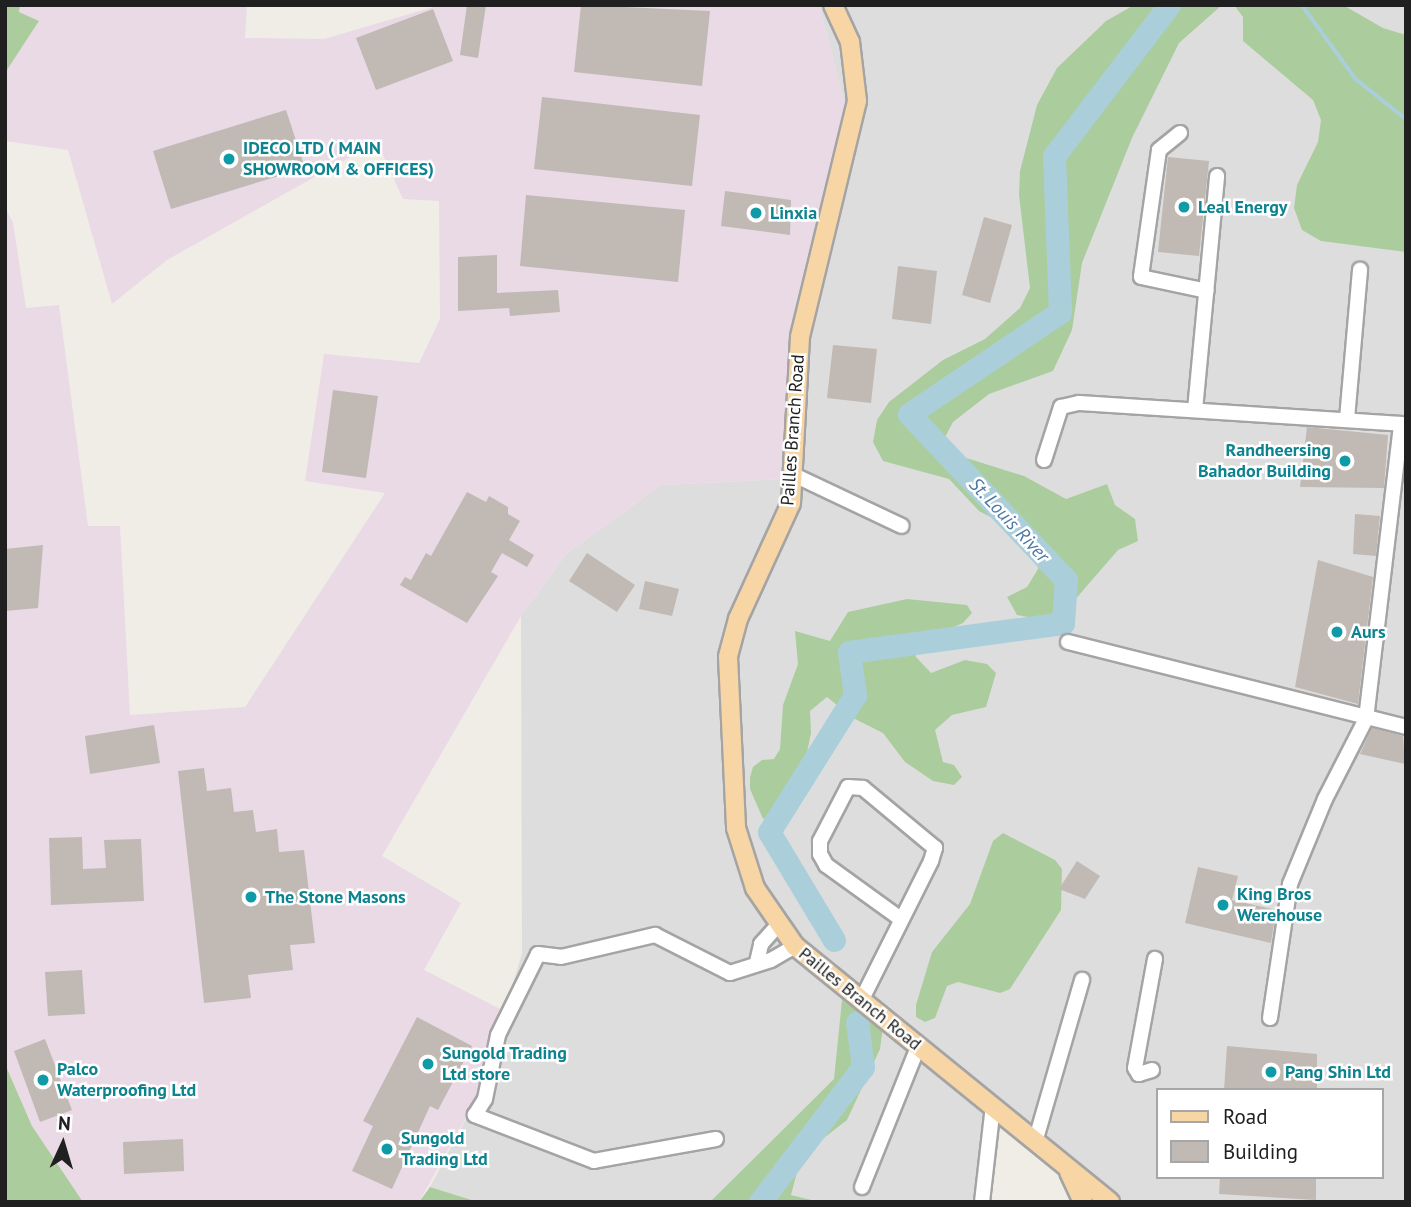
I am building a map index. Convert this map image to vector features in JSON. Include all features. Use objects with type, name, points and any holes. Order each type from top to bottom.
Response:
[{"type":"main road","name":"Pailles Branch Road","points":[[833,5],[850,42],[857,101],[800,337],[794,475],[787,517],[735,630],[727,679],[736,828],[746,870],[777,926],[795,946],[1067,1169],[1110,1201]]},
{"type":"main road","name":"Pailles Branch Road","points":[[1067,1169],[1083,1202]]},
{"type":"street","points":[[1180,133],[1159,150],[1141,277],[1206,292]]},
{"type":"street","points":[[1195,410],[1217,176]]},
{"type":"street","points":[[1347,419],[1360,270]]},
{"type":"street","points":[[1044,460],[1061,407],[1195,410],[1403,424],[1366,719],[1325,799],[1290,884],[1270,1018]]},
{"type":"street","points":[[794,475],[902,526]]},
{"type":"street","points":[[1068,642],[1406,727]]},
{"type":"street","points":[[861,1001],[901,919],[935,848],[863,788],[848,787],[820,841],[820,854],[827,865],[901,919]]},
{"type":"street","points":[[757,962],[761,944],[777,926]]},
{"type":"street","points":[[716,1139],[594,1161],[475,1115],[485,1099],[498,1035],[538,954],[561,957],[655,934],[724,971],[741,971],[757,962],[771,961],[795,946]]},
{"type":"street","points":[[1152,1070],[1139,1073],[1135,1068],[1155,959]]},
{"type":"street","points":[[1035,1142],[1083,980]]},
{"type":"street","points":[[863,1187],[918,1047]]},
{"type":"street","points":[[982,1202],[993,1106]]},
{"type":"shaded area","points":[[20,5],[247,5],[245,38],[324,39],[440,5],[819,5],[846,109],[792,317],[782,479],[661,485],[566,554],[521,616],[382,856],[461,903],[424,970],[504,1011],[478,1096],[419,1202],[83,1202],[32,1126],[5,1064],[5,208],[13,222],[26,308],[59,305],[88,526],[120,526],[130,715],[245,707],[385,493],[305,481],[324,354],[419,363],[440,319],[439,201],[403,199],[377,142],[167,260],[112,304],[68,150],[5,141],[5,73],[39,21],[19,12]]},
{"type":"shaded area","points":[[819,5],[1406,5],[1406,1202],[1112,1202],[1001,1123],[991,1202],[820,1202],[747,1184],[728,1202],[478,1202],[430,1187],[478,1096],[522,954],[521,616],[566,554],[661,485],[782,479],[792,317],[846,109]]},
{"type":"green space","points":[[5,5],[20,5],[19,12],[39,21],[5,73]]},
{"type":"green space","points":[[1134,5],[1222,5],[1179,43],[1132,138],[1082,263],[1072,330],[1053,371],[989,394],[953,422],[943,441],[960,456],[1024,476],[1066,499],[1107,484],[1115,505],[1135,519],[1138,541],[1118,550],[1060,617],[1038,619],[1017,615],[1007,597],[1027,587],[1038,569],[1035,547],[1019,532],[979,511],[949,479],[883,461],[873,442],[877,420],[889,402],[943,360],[985,339],[1020,308],[1030,288],[1019,195],[1020,171],[1037,105],[1057,68],[1106,21]]},
{"type":"green space","points":[[1234,5],[1343,5],[1383,28],[1406,35],[1406,252],[1321,241],[1302,230],[1294,208],[1297,185],[1318,142],[1321,120],[1313,100],[1243,41],[1243,17]]},
{"type":"green space","points":[[907,599],[967,605],[972,613],[963,623],[913,645],[916,657],[931,673],[965,660],[987,664],[996,673],[986,707],[952,715],[935,730],[943,762],[954,765],[962,777],[954,785],[933,781],[905,762],[883,733],[853,718],[827,697],[810,711],[811,733],[795,811],[763,819],[750,789],[750,777],[753,767],[762,760],[774,759],[780,749],[783,705],[798,664],[795,631],[830,641],[848,612]]},
{"type":"green space","points":[[1003,833],[1055,860],[1062,869],[1061,910],[1010,989],[1000,993],[958,982],[947,986],[935,1018],[925,1022],[916,1017],[916,1005],[932,952],[970,904],[993,841]]},
{"type":"green space","points":[[842,1000],[883,1027],[880,1049],[847,1120],[812,1147],[799,1164],[791,1195],[820,1202],[710,1202],[834,1079]]},
{"type":"green space","points":[[5,1064],[32,1126],[83,1202],[5,1202]]},
{"type":"green space","points":[[430,1187],[478,1202],[419,1202]]},
{"type":"building","points":[[467,5],[486,5],[478,58],[460,55]]},
{"type":"building","points":[[581,5],[710,11],[702,86],[574,72]]},
{"type":"building","points":[[433,9],[453,61],[376,90],[356,38]]},
{"type":"building","points":[[542,97],[700,115],[692,186],[534,169]]},
{"type":"building","name":"IDECO LTD ( MAIN SHOWROOM & OFFICES)","points":[[286,110],[305,168],[171,209],[153,151]]},
{"type":"building","name":"Leal Energy","points":[[1168,157],[1209,161],[1199,256],[1158,252]]},
{"type":"building","name":"Linxia","points":[[725,191],[791,200],[790,235],[721,226]]},
{"type":"building","points":[[526,195],[685,210],[678,282],[520,266]]},
{"type":"building","points":[[984,217],[1012,225],[990,303],[962,295]]},
{"type":"building","points":[[497,255],[497,293],[558,290],[560,312],[510,316],[509,308],[458,311],[458,257]]},
{"type":"building","points":[[898,266],[937,271],[931,324],[892,319]]},
{"type":"building","points":[[833,345],[877,349],[871,403],[827,398]]},
{"type":"building","points":[[333,390],[378,396],[366,478],[322,472]]},
{"type":"building","name":"Randheersing Bahador Building","points":[[1307,427],[1388,435],[1384,488],[1300,487]]},
{"type":"building","points":[[467,492],[486,502],[489,496],[508,507],[508,514],[520,521],[509,540],[534,555],[527,567],[502,553],[491,572],[498,576],[467,623],[400,585],[405,577],[411,580],[426,553],[431,556]]},
{"type":"building","points":[[1355,514],[1380,516],[1376,556],[1353,554]]},
{"type":"building","points":[[43,545],[38,608],[5,611],[5,549]]},
{"type":"building","points":[[587,553],[635,585],[617,612],[569,581]]},
{"type":"building","name":"Aurs","points":[[1318,560],[1373,577],[1358,704],[1295,687]]},
{"type":"building","points":[[645,581],[679,589],[672,616],[639,609]]},
{"type":"building","points":[[154,725],[160,763],[90,774],[85,736]]},
{"type":"building","points":[[1372,728],[1403,736],[1405,764],[1360,754]]},
{"type":"building","name":"The Stone Masons","points":[[204,768],[207,791],[231,788],[234,812],[253,810],[256,832],[277,829],[279,852],[304,850],[315,943],[290,945],[293,970],[248,975],[251,998],[204,1003],[178,771]]},
{"type":"building","points":[[82,837],[83,869],[106,868],[104,840],[141,839],[144,901],[51,905],[49,838]]},
{"type":"building","points":[[1077,861],[1100,876],[1085,899],[1059,889]]},
{"type":"building","name":"King Bros Werehouse","points":[[1198,867],[1238,876],[1232,900],[1276,910],[1271,943],[1185,923]]},
{"type":"building","points":[[82,970],[85,1014],[48,1016],[45,972]]},
{"type":"building","points":[[417,1017],[472,1046],[438,1110],[430,1106],[392,1189],[352,1171],[373,1126],[363,1121]]},
{"type":"building","name":"Palco Waterproofing Ltd","points":[[45,1039],[72,1110],[40,1122],[14,1051]]},
{"type":"building","name":"Pang Shin Ltd","points":[[1227,1046],[1317,1054],[1317,1088],[1224,1088]]},
{"type":"building","points":[[183,1139],[184,1171],[124,1174],[123,1142]]},
{"type":"building","points":[[1220,1179],[1316,1179],[1316,1200],[1219,1194]]},
{"type":"waterway","name":"St. Louis River","points":[[834,940],[769,832],[855,695],[849,652],[1063,623],[1066,580],[909,414],[1060,312],[1054,156],[1169,5]]},
{"type":"waterway","points":[[1302,5],[1356,79],[1406,119]]},
{"type":"waterway","points":[[760,1202],[863,1067],[857,1022]]},
{"type":"place","name":"IDECO LTD ( MAIN SHOWROOM & OFFICES)","points":[[229,159]]},
{"type":"place","name":"Leal Energy","points":[[1184,207]]},
{"type":"place","name":"Linxia","points":[[756,213]]},
{"type":"place","name":"Randheersing Bahador Building","points":[[1345,461]]},
{"type":"place","name":"Aurs","points":[[1337,632]]},
{"type":"place","name":"The Stone Masons","points":[[251,897]]},
{"type":"place","name":"King Bros Werehouse","points":[[1223,905]]},
{"type":"place","name":"Sungold Trading Ltd store","points":[[428,1064]]},
{"type":"place","name":"Pang Shin Ltd","points":[[1271,1072]]},
{"type":"place","name":"Palco Waterproofing Ltd","points":[[43,1080]]},
{"type":"place","name":"Sungold Trading Ltd","points":[[387,1149]]}]
